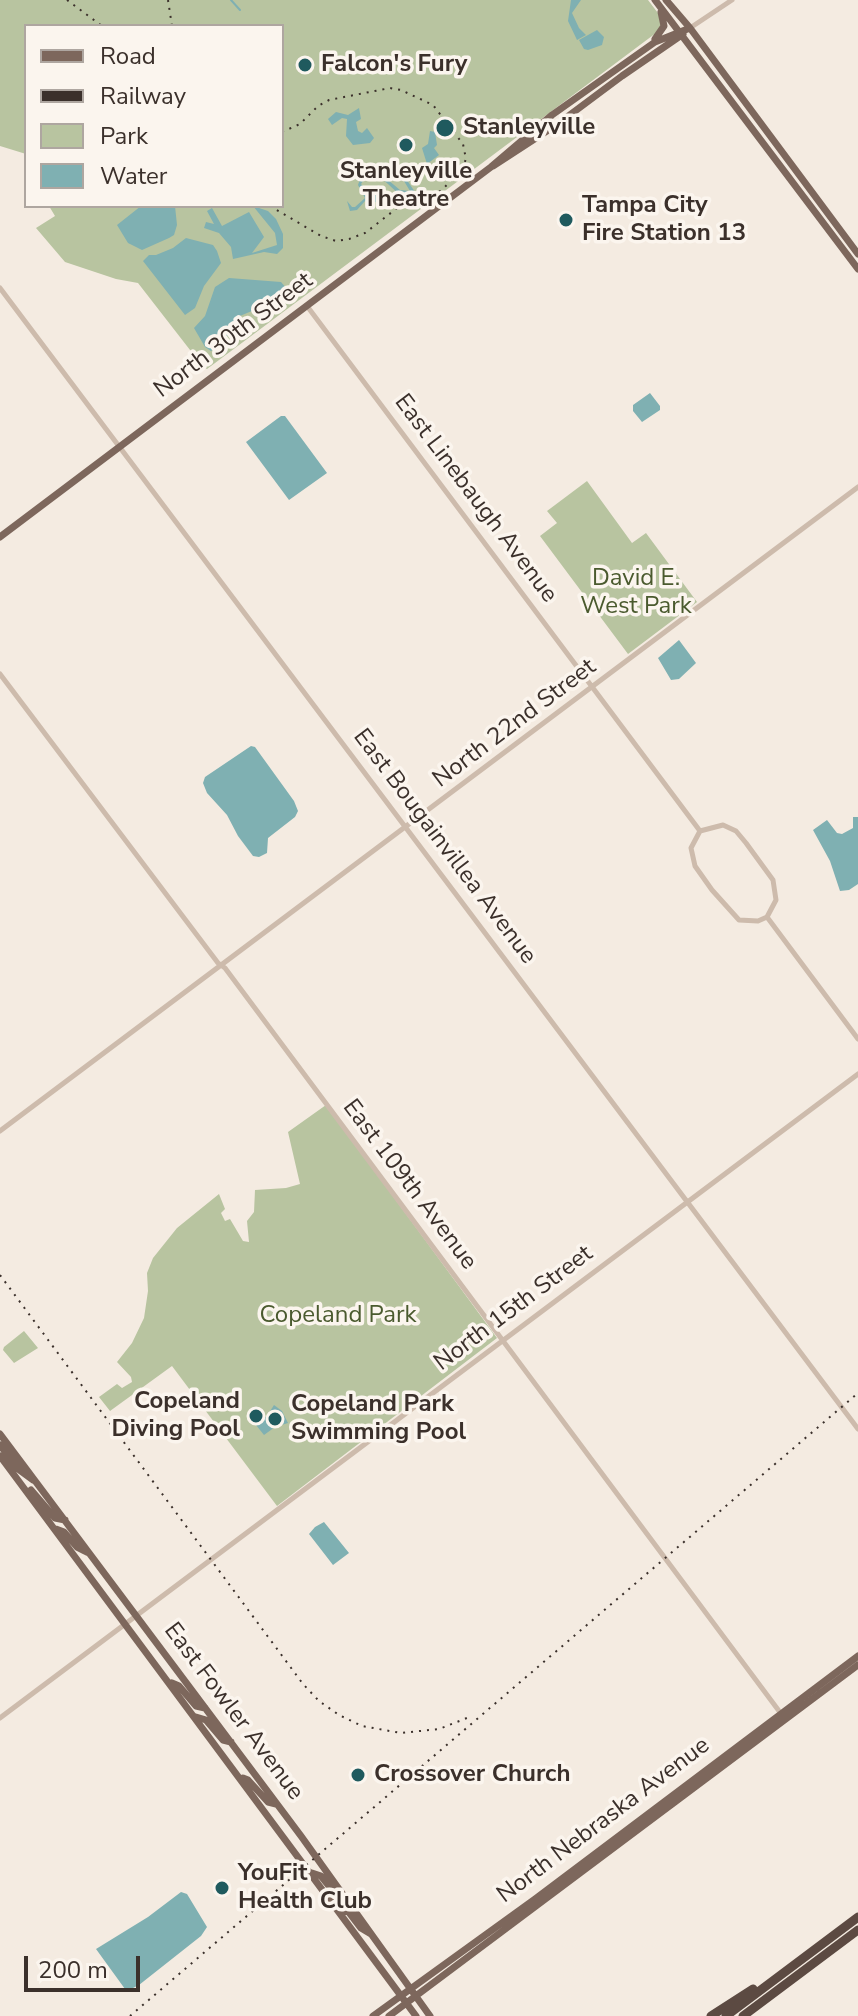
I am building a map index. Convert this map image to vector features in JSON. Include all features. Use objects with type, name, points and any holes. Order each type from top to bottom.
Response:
[{"type":"highway","points":[[726,2016],[858,1917]]},
{"type":"highway","points":[[743,2016],[858,1930]]},
{"type":"highway","points":[[711,2016],[784,1972]]},
{"type":"main road","points":[[660,2],[690,28],[858,254]]},
{"type":"main road","points":[[660,2],[680,33],[858,269]]},
{"type":"main road","points":[[644,50],[662,33],[664,26],[660,2]]},
{"type":"main road","name":"North 30th Street","points":[[0,537],[491,167],[552,115],[644,50],[690,28]]},
{"type":"main road","name":"North 30th Street","points":[[491,167],[499,165],[547,132],[680,33]]},
{"type":"main road","points":[[752,128],[756,127],[771,146],[777,145]]},
{"type":"main road","name":"East Fowler Avenue","points":[[0,1434],[347,1898],[430,2016]]},
{"type":"main road","points":[[0,1445],[18,1469],[35,1481]]},
{"type":"main road","name":"East Fowler Avenue","points":[[0,1456],[416,2016]]},
{"type":"main road","points":[[18,1479],[25,1481],[55,1518],[65,1520]]},
{"type":"main road","points":[[56,1529],[89,1553]]},
{"type":"main road","name":"North Nebraska Avenue","points":[[783,1717],[858,1656]]},
{"type":"main road","name":"North Nebraska Avenue","points":[[391,2014],[783,1717],[858,1665]]},
{"type":"main road","points":[[170,1682],[179,1686],[196,1706],[206,1708]]},
{"type":"main road","points":[[196,1717],[206,1720],[223,1740],[231,1742]]},
{"type":"main road","points":[[241,1778],[248,1780],[268,1802],[276,1804]]},
{"type":"main road","name":"North Nebraska Avenue","points":[[373,2016],[590,1862]]},
{"type":"main road","points":[[312,1873],[321,1876],[338,1897],[347,1898]]},
{"type":"main road","points":[[341,1913],[348,1911],[364,1931],[373,1934]]},
{"type":"main road","points":[[472,1955],[493,1928]]},
{"type":"main road","points":[[389,2004],[392,1983]]},
{"type":"main road","points":[[391,2014],[404,2012],[416,2016]]},
{"type":"street","name":"North 30th Street","points":[[690,28],[732,0]]},
{"type":"street","name":"East Bougainvillea Avenue","points":[[0,288],[858,1429]]},
{"type":"street","name":"East Linebaugh Avenue","points":[[307,306],[700,831]]},
{"type":"street","name":"North 22nd Street","points":[[0,1131],[858,487]]},
{"type":"street","name":"East 109th Avenue","points":[[0,674],[783,1717]]},
{"type":"street","points":[[723,825],[736,831],[746,843],[773,880],[776,900],[767,917],[747,922],[739,920],[712,890],[695,866],[691,848],[700,831],[723,825]]},
{"type":"street","points":[[767,917],[858,1039]]},
{"type":"street","name":"North 15th Street","points":[[0,1718],[858,1074]]},
{"type":"green space","points":[[0,0],[648,0],[661,17],[662,26],[656,33],[207,369],[138,283],[65,262],[36,228],[55,216],[50,208],[284,208],[284,24],[24,24],[24,153],[0,146]]},
{"type":"green space","name":"David E. West Park","points":[[587,481],[632,543],[646,533],[697,602],[628,654],[540,536],[557,523],[547,511]]},
{"type":"green space","name":"Copeland Park","points":[[326,1105],[497,1338],[277,1506],[172,1366],[110,1411],[99,1397],[117,1384],[122,1388],[132,1382],[117,1362],[132,1343],[144,1318],[147,1273],[153,1258],[177,1228],[219,1194],[225,1209],[221,1213],[225,1221],[230,1219],[243,1241],[249,1242],[247,1221],[254,1212],[255,1190],[300,1184],[288,1132]]},
{"type":"green space","points":[[24,1331],[38,1348],[14,1363],[3,1350]]},
{"type":"water","points":[[571,0],[581,0],[572,13],[586,35],[577,40],[568,21]]},
{"type":"water","points":[[597,30],[604,37],[602,45],[584,49],[579,40]]},
{"type":"water","points":[[359,108],[361,119],[356,122],[358,131],[362,133],[367,128],[374,138],[370,143],[353,145],[346,136],[347,119],[342,118],[332,125],[328,119],[336,112],[348,115]]},
{"type":"water","points":[[430,131],[435,132],[437,145],[434,148],[439,155],[427,164],[422,148],[428,144]]},
{"type":"water","points":[[368,168],[375,169],[400,190],[410,191],[404,181],[387,174],[391,169],[402,173],[415,192],[401,196],[376,173],[368,174],[361,184],[377,193],[376,202],[365,201],[357,210],[350,211],[347,201],[355,207],[365,198],[358,185],[362,173]]},
{"type":"water","points":[[138,208],[175,208],[177,225],[174,235],[142,250],[128,243],[117,225]]},
{"type":"water","points":[[212,208],[222,226],[249,212],[264,237],[252,253],[277,245],[275,233],[255,208],[268,211],[276,219],[283,234],[283,248],[277,254],[264,252],[233,259],[231,247],[219,233],[204,228],[206,222],[214,224],[207,211]]},
{"type":"water","points":[[186,238],[213,245],[221,263],[204,286],[195,308],[185,315],[143,261],[149,255],[173,248]]},
{"type":"water","points":[[229,278],[281,282],[288,296],[235,318],[225,341],[211,351],[205,347],[194,328],[205,316],[215,287]]},
{"type":"water","points":[[650,393],[660,410],[642,422],[633,411],[633,405]]},
{"type":"water","points":[[285,416],[327,473],[289,500],[246,442]]},
{"type":"water","points":[[679,640],[696,663],[679,679],[671,680],[658,658]]},
{"type":"water","points":[[251,746],[255,747],[298,811],[295,817],[268,838],[267,853],[259,857],[253,856],[203,783],[205,777]]},
{"type":"water","points":[[853,817],[858,817],[858,884],[840,891],[830,861],[813,830],[827,820],[837,833],[842,834],[853,828]]},
{"type":"water","name":"Copeland Park Swimming Pool","points":[[274,1405],[282,1411],[288,1423],[264,1435],[256,1425]]},
{"type":"water","points":[[324,1522],[349,1553],[333,1565],[309,1534]]},
{"type":"water","points":[[181,1892],[187,1894],[207,1927],[201,1936],[139,1985],[125,1989],[96,1949]]},
{"type":"waterway","points":[[231,0],[240,10]]},
{"type":"railway","points":[[67,0],[99,24]]},
{"type":"railway","points":[[168,0],[172,24]]},
{"type":"railway","points":[[273,208],[321,236],[336,241],[349,239],[365,233],[410,198],[441,191],[462,169],[466,159],[463,144],[433,105],[390,88],[329,100],[300,124],[284,131]]},
{"type":"railway","points":[[0,1275],[303,1684],[319,1701],[362,1726],[401,1733],[439,1729],[472,1716]]},
{"type":"railway","points":[[130,2016],[858,1393]]},
{"type":"place","name":"Falcon's Fury","points":[[305,65]]},
{"type":"place","name":"Stanleyville","points":[[445,128]]},
{"type":"place","name":"Stanleyville Theatre","points":[[406,145]]},
{"type":"place","name":"Tampa City Fire Station 13","points":[[566,220]]},
{"type":"place","name":"Copeland Diving Pool","points":[[256,1416]]},
{"type":"place","name":"Copeland Park Swimming Pool","points":[[275,1419]]},
{"type":"place","name":"Crossover Church","points":[[358,1775]]},
{"type":"place","name":"YouFit Health Club","points":[[222,1888]]}]
